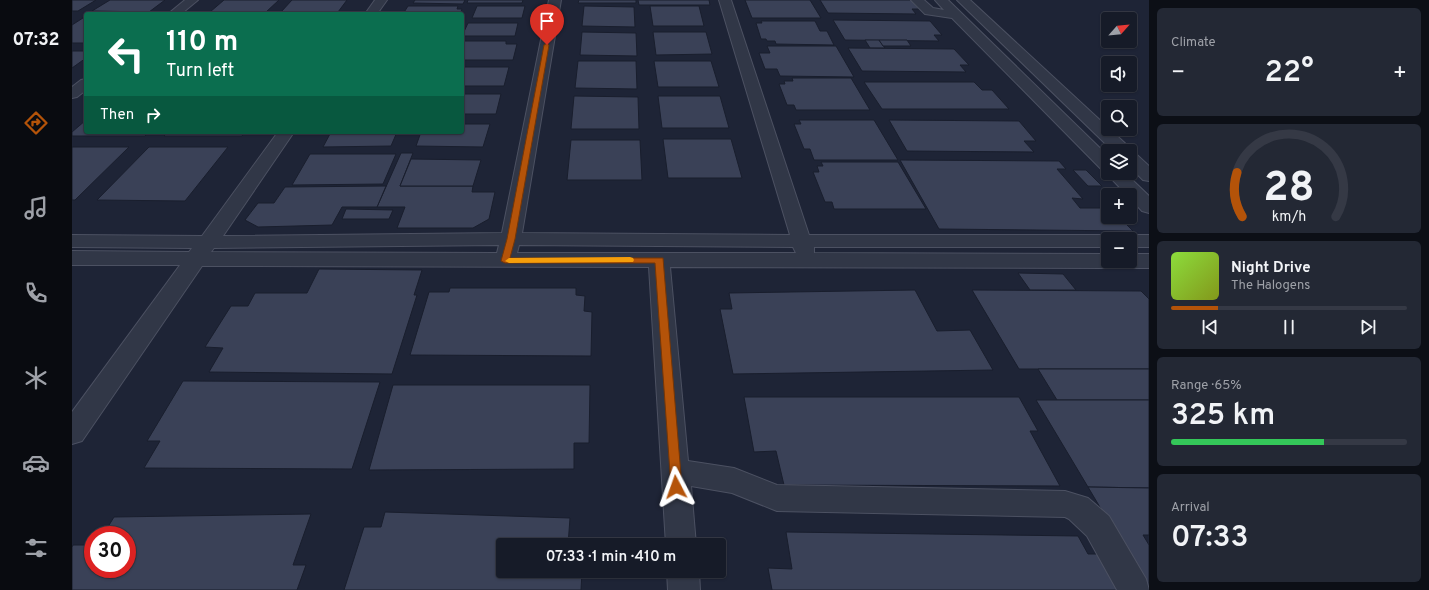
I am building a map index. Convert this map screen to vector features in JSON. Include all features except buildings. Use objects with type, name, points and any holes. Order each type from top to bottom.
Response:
[{"type":"street","points":[[177,12],[192,0]]},
{"type":"street","points":[[372,12],[381,0]]},
{"type":"street","points":[[505,261],[511,239],[555,0]]},
{"type":"street","points":[[725,0],[800,240],[808,259]]},
{"type":"street","points":[[917,0],[926,10],[956,15]]},
{"type":"street","points":[[941,0],[1101,159]]},
{"type":"street","points":[[963,0],[1116,144]]},
{"type":"street","points":[[72,94],[84,85]]},
{"type":"street","points":[[72,433],[285,134]]},
{"type":"street","points":[[1137,165],[1149,176]]},
{"type":"street","points":[[1122,180],[1149,207]]},
{"type":"street","points":[[72,258],[202,251],[511,239],[657,241],[1101,240]]},
{"type":"street","points":[[72,241],[202,251],[505,261],[808,259],[1101,261]]},
{"type":"street","points":[[1137,241],[1149,241]]},
{"type":"street","points":[[660,260],[680,538]]},
{"type":"street","points":[[1137,261],[1149,261]]},
{"type":"street","points":[[675,472],[699,474],[734,481],[777,498],[1065,504],[1078,508],[1098,526],[1134,590]]},
{"type":"street","points":[[683,578],[684,590]]},
{"type":"slow traffic","points":[[509,261],[630,260]]},
{"type":"route","points":[[547,45],[511,239],[505,261],[660,260],[676,487]]}]
